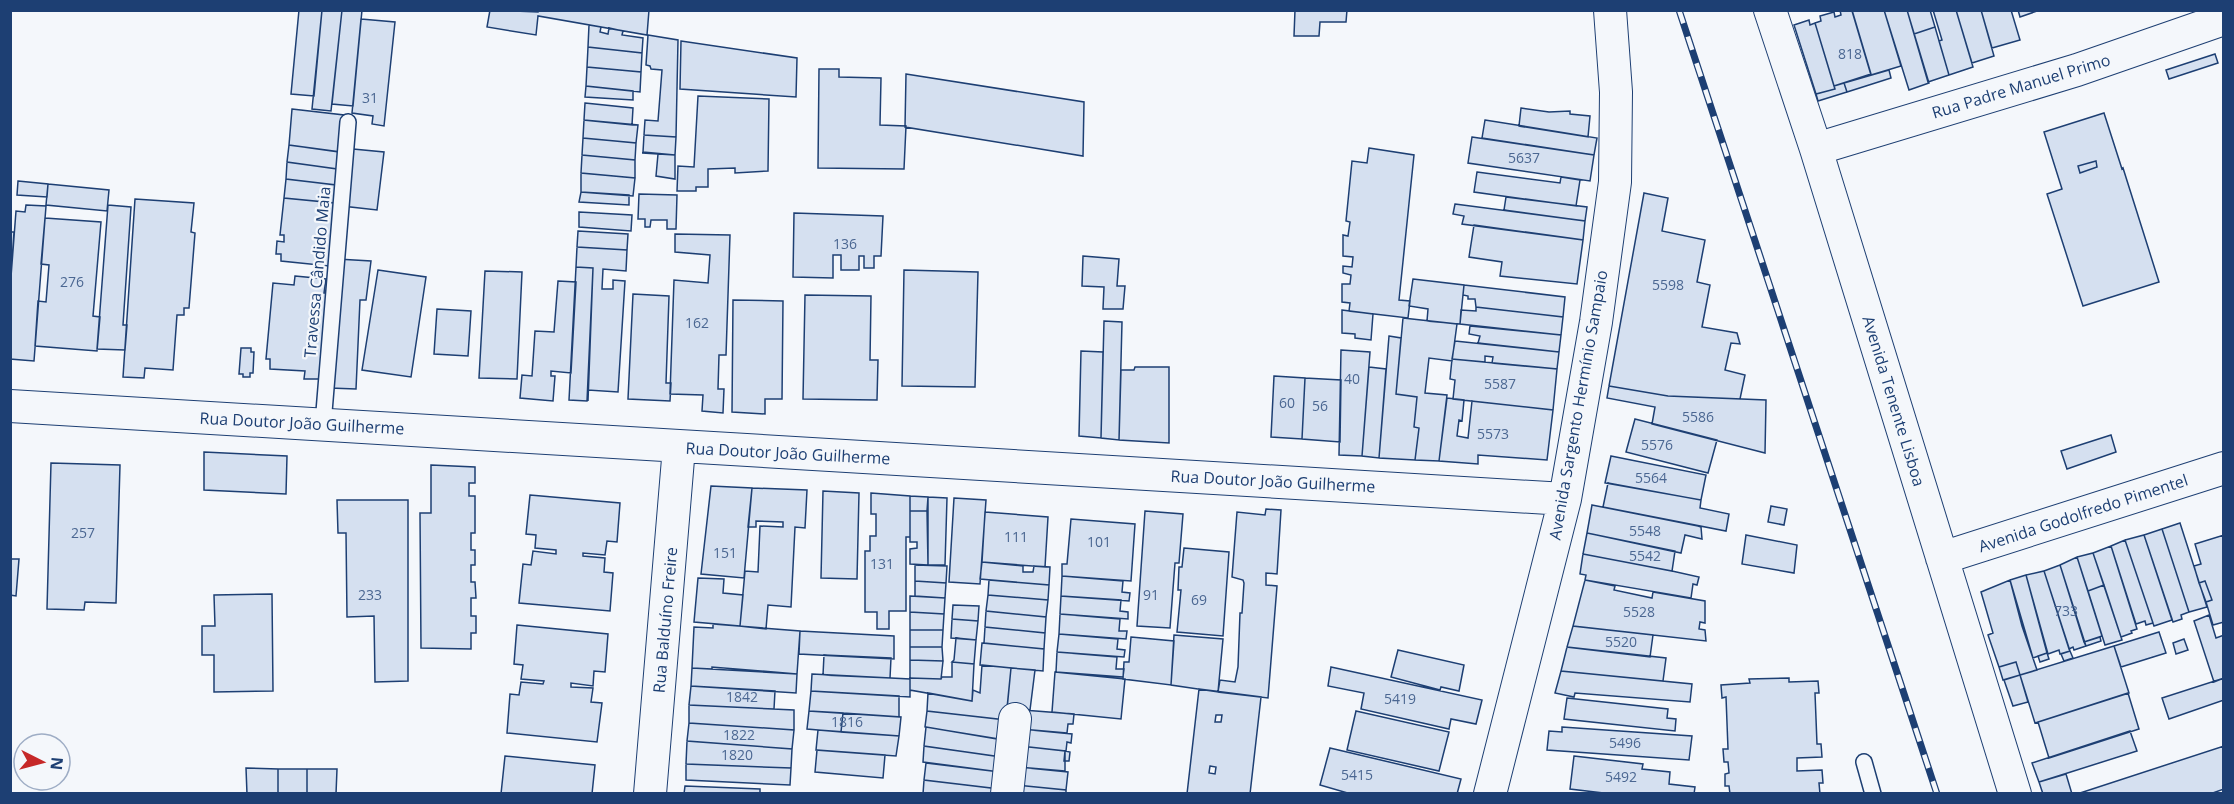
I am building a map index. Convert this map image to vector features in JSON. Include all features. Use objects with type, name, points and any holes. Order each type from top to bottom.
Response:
[{"type":"street","name":"Avenida Sargento Hermínio Sampaio","points":[[1491,794],[1565,499],[1596,321],[1615,182],[1616,92],[1610,10]]},
{"type":"street","name":"Avenida Tenente Lisboa","points":[[1770,10],[1816,149],[2015,794]]},
{"type":"street","name":"Rua Padre Manuel Primo","points":[[1816,149],[2077,70],[2223,19]]},
{"type":"street","name":"Rua Doutor João Guilherme","points":[[10,406],[1565,499]]},
{"type":"street","name":"Rua Balduíno Freire","points":[[650,794],[679,447]]},
{"type":"street","name":"Avenida Godolfredo Pimentel","points":[[1942,558],[2223,468]]},
{"type":"street","points":[[1007,794],[1015,719]]},
{"type":"lane","name":"Travessa Cândido Maia","points":[[323,424],[348,122]]},
{"type":"lane","points":[[1864,762],[1873,794]]},
{"type":"building","points":[[299,10],[322,10],[314,96],[291,94]]},
{"type":"building","points":[[322,10],[342,10],[331,111],[312,109]]},
{"type":"building","points":[[342,10],[362,10],[353,106],[332,104]]},
{"type":"building","points":[[490,10],[538,12],[538,10],[649,10],[647,35],[538,16],[536,35],[487,27]]},
{"type":"building","points":[[1295,10],[1347,10],[1346,22],[1320,22],[1319,36],[1294,36]]},
{"type":"building","points":[[1840,10],[1852,10],[1871,74],[1834,86],[1815,23],[1821,21],[1820,16],[1834,12],[1835,17],[1841,15]]},
{"type":"building","points":[[1884,10],[1901,66],[1871,75],[1852,11]]},
{"type":"building","points":[[1884,10],[1907,10],[1929,83],[1909,90]]},
{"type":"building","points":[[1907,10],[1930,10],[1935,27],[1914,34]]},
{"type":"building","points":[[1933,10],[1956,10],[1973,67],[1949,75]]},
{"type":"building","points":[[1956,10],[1981,10],[1994,56],[1972,63]]},
{"type":"building","points":[[1981,10],[2011,10],[2020,40],[1992,48]]},
{"type":"building","points":[[2018,10],[2040,10],[2020,17]]},
{"type":"building","points":[[361,19],[395,22],[384,126],[372,124],[373,116],[352,113]]},
{"type":"building","points":[[1809,20],[1810,25],[1815,23],[1835,89],[1816,94],[1794,25]]},
{"type":"building","points":[[589,25],[601,27],[600,32],[608,34],[609,28],[623,31],[622,35],[643,38],[642,53],[588,47]]},
{"type":"building","points":[[1935,27],[1949,75],[1928,82],[1914,34]]},
{"type":"building","points":[[648,35],[678,40],[676,137],[644,135],[645,120],[658,121],[662,70],[651,69],[646,65]]},
{"type":"building","points":[[681,41],[797,58],[796,97],[680,89]]},
{"type":"building","points":[[588,47],[642,53],[641,72],[587,67]]},
{"type":"building","points":[[2215,54],[2218,63],[2169,79],[2166,70]]},
{"type":"building","points":[[587,67],[641,72],[640,92],[586,86]]},
{"type":"building","points":[[819,69],[839,69],[839,77],[881,78],[880,125],[906,126],[904,169],[818,168]]},
{"type":"building","points":[[1889,70],[1891,78],[1847,92],[1844,83]]},
{"type":"building","points":[[906,74],[1084,102],[1083,156],[905,127]]},
{"type":"building","points":[[1844,83],[1847,92],[1818,101],[1816,94],[1835,89],[1834,86]]},
{"type":"building","points":[[586,86],[633,91],[633,100],[585,97]]},
{"type":"building","points":[[698,96],[769,99],[768,171],[735,173],[735,168],[708,169],[708,187],[696,187],[696,191],[677,191],[678,166],[694,167]]},
{"type":"building","points":[[585,103],[633,108],[632,125],[584,120]]},
{"type":"building","points":[[1521,108],[1549,112],[1570,111],[1570,114],[1590,116],[1588,137],[1519,126]]},
{"type":"building","points":[[292,109],[344,115],[341,152],[289,145]]},
{"type":"building","points":[[2104,113],[2159,282],[2083,306],[2047,194],[2062,189],[2044,132]],"holes":[[[2096,161],[2097,167],[2080,173],[2078,166]]]},
{"type":"building","points":[[584,120],[638,125],[636,143],[583,138]]},
{"type":"building","points":[[1485,120],[1597,138],[1594,155],[1482,138]]},
{"type":"building","points":[[644,135],[676,137],[675,155],[643,152]]},
{"type":"building","points":[[1472,137],[1594,155],[1590,181],[1468,163]]},
{"type":"building","points":[[583,138],[636,143],[635,160],[582,155]]},
{"type":"building","points":[[289,145],[339,152],[337,169],[287,162]]},
{"type":"building","points":[[1369,148],[1414,155],[1399,300],[1410,301],[1408,318],[1349,311],[1350,303],[1342,302],[1342,284],[1350,284],[1351,275],[1343,273],[1343,266],[1352,267],[1353,257],[1343,256],[1343,235],[1348,236],[1350,222],[1346,221],[1352,161],[1367,163]]},
{"type":"building","points":[[353,149],[384,152],[377,210],[342,206],[350,185]]},
{"type":"building","points":[[642,153],[675,155],[675,179],[656,176],[658,154]]},
{"type":"building","points":[[582,155],[635,160],[635,178],[581,173]]},
{"type":"building","points":[[2096,161],[2097,167],[2080,173],[2078,166]]},
{"type":"building","points":[[287,162],[337,169],[336,185],[286,179]]},
{"type":"building","points":[[1477,172],[1560,183],[1561,177],[1580,180],[1576,206],[1474,192]]},
{"type":"building","points":[[581,173],[635,178],[633,196],[581,192]]},
{"type":"building","points":[[286,179],[336,185],[334,203],[284,198]]},
{"type":"building","points":[[18,181],[48,184],[47,197],[17,195]]},
{"type":"building","points":[[48,184],[109,190],[107,211],[46,205]]},
{"type":"building","points":[[581,192],[629,195],[629,205],[579,202]]},
{"type":"building","points":[[1644,193],[1668,198],[1662,231],[1705,240],[1697,282],[1710,285],[1702,327],[1737,333],[1740,344],[1731,343],[1725,370],[1745,375],[1740,399],[1668,396],[1609,386]]},
{"type":"building","points":[[639,194],[677,195],[676,229],[667,229],[667,220],[651,220],[650,227],[645,227],[645,219],[638,219]]},
{"type":"building","points":[[1506,197],[1587,207],[1585,221],[1504,210]]},
{"type":"building","points":[[284,198],[335,203],[329,266],[281,261],[281,254],[276,254],[277,241],[284,242],[284,235],[280,235]]},
{"type":"building","points":[[135,199],[194,203],[191,232],[195,233],[189,308],[184,308],[184,315],[177,315],[173,370],[145,368],[144,378],[123,377]]},
{"type":"building","points":[[1455,204],[1585,221],[1583,240],[1462,224],[1464,216],[1453,214]]},
{"type":"building","points":[[26,205],[46,206],[34,361],[10,359],[10,290],[16,211],[25,212]]},
{"type":"building","points":[[108,205],[131,207],[123,325],[127,325],[125,350],[97,349]]},
{"type":"building","points":[[579,212],[632,215],[631,231],[579,227]]},
{"type":"building","points":[[794,213],[883,216],[881,256],[874,256],[874,268],[864,268],[864,256],[859,256],[859,270],[841,270],[841,255],[833,255],[833,278],[793,277]]},
{"type":"building","points":[[45,218],[101,222],[93,316],[100,317],[97,351],[35,346],[38,301],[46,302],[49,265],[41,264]]},
{"type":"building","points":[[1474,225],[1583,240],[1577,284],[1500,276],[1502,262],[1469,257]]},
{"type":"building","points":[[578,231],[628,234],[627,250],[577,247]]},
{"type":"building","points":[[10,232],[14,232],[10,290]]},
{"type":"building","points":[[675,234],[730,235],[726,355],[719,355],[718,389],[724,389],[723,413],[702,411],[703,395],[670,394],[674,280],[708,283],[710,255],[675,252]]},
{"type":"building","points":[[577,247],[627,250],[626,271],[603,269],[602,289],[613,289],[613,280],[625,281],[618,392],[588,390],[593,268],[576,267]]},
{"type":"building","points":[[1083,256],[1119,259],[1117,286],[1125,286],[1123,309],[1103,309],[1104,287],[1082,286]]},
{"type":"building","points":[[337,259],[371,261],[366,300],[360,300],[356,389],[330,388]]},
{"type":"building","points":[[576,267],[593,268],[587,401],[569,400]]},
{"type":"building","points":[[378,270],[426,277],[411,377],[362,370]]},
{"type":"building","points":[[904,270],[978,272],[975,387],[902,386]]},
{"type":"building","points":[[485,271],[522,272],[517,379],[479,378]]},
{"type":"building","points":[[295,276],[326,279],[324,293],[330,293],[323,379],[304,379],[305,371],[270,369],[270,359],[266,359],[273,283],[294,285]]},
{"type":"building","points":[[1413,279],[1464,285],[1460,324],[1427,321],[1428,309],[1409,306]]},
{"type":"building","points":[[558,281],[576,282],[571,373],[551,371],[551,376],[555,376],[553,401],[520,398],[522,375],[532,376],[535,331],[554,332]]},
{"type":"building","points":[[1464,285],[1565,297],[1563,317],[1476,307],[1475,299],[1468,299],[1468,296],[1463,295]]},
{"type":"building","points":[[633,294],[669,296],[666,383],[671,383],[670,401],[628,399]]},
{"type":"building","points":[[805,295],[871,296],[870,360],[878,360],[877,400],[803,399]]},
{"type":"building","points":[[733,300],[783,301],[782,399],[765,399],[765,414],[732,412]]},
{"type":"building","points":[[1476,307],[1563,317],[1561,335],[1460,324],[1461,310],[1476,311]]},
{"type":"building","points":[[437,309],[471,311],[468,356],[434,354]]},
{"type":"building","points":[[1342,310],[1373,314],[1371,340],[1355,338],[1355,334],[1342,333]]},
{"type":"building","points":[[1403,318],[1457,324],[1452,361],[1429,358],[1425,393],[1447,395],[1439,461],[1415,460],[1419,428],[1414,427],[1417,397],[1396,394]]},
{"type":"building","points":[[1104,321],[1122,322],[1119,440],[1101,438]]},
{"type":"building","points":[[1470,326],[1561,335],[1559,352],[1478,343],[1480,336],[1469,334]]},
{"type":"building","points":[[1389,336],[1401,338],[1396,394],[1417,397],[1414,427],[1419,428],[1415,460],[1379,458]]},
{"type":"building","points":[[1455,341],[1559,352],[1557,369],[1492,363],[1493,357],[1485,356],[1485,362],[1452,359]]},
{"type":"building","points":[[241,348],[251,348],[251,352],[254,352],[253,373],[250,373],[250,377],[243,377],[243,374],[239,374]]},
{"type":"building","points":[[1341,350],[1370,352],[1362,456],[1339,455]]},
{"type":"building","points":[[1081,351],[1103,352],[1101,438],[1079,436]]},
{"type":"building","points":[[1452,359],[1557,369],[1553,410],[1453,399],[1455,380],[1450,379]]},
{"type":"building","points":[[1135,367],[1169,367],[1169,443],[1119,440],[1121,370],[1134,370]]},
{"type":"building","points":[[1369,367],[1386,369],[1379,458],[1362,456]]},
{"type":"building","points":[[1274,376],[1305,378],[1302,439],[1271,437]]},
{"type":"building","points":[[1305,378],[1341,380],[1340,442],[1302,439]]},
{"type":"building","points":[[1609,386],[1668,396],[1766,400],[1765,453],[1652,424],[1655,407],[1607,398]]},
{"type":"building","points":[[1447,398],[1464,400],[1462,421],[1459,420],[1457,436],[1468,438],[1472,401],[1553,410],[1547,460],[1478,455],[1478,464],[1439,461]]},
{"type":"building","points":[[1635,419],[1717,440],[1708,473],[1626,452]]},
{"type":"building","points":[[2111,435],[2116,452],[2067,469],[2061,451]]},
{"type":"building","points":[[204,452],[287,456],[286,494],[204,490]]},
{"type":"building","points":[[1611,456],[1706,475],[1701,500],[1605,483]]},
{"type":"building","points":[[51,463],[120,465],[116,603],[85,602],[84,610],[47,609]]},
{"type":"building","points":[[431,465],[475,467],[475,483],[469,483],[469,496],[475,496],[475,533],[471,533],[471,550],[475,550],[475,565],[471,565],[471,582],[475,582],[476,598],[471,598],[471,616],[476,616],[476,633],[471,633],[471,649],[421,648],[420,513],[431,513]]},
{"type":"building","points":[[1608,483],[1701,500],[1700,508],[1729,514],[1726,531],[1603,507]]},
{"type":"building","points":[[711,486],[752,488],[744,578],[701,574]]},
{"type":"building","points":[[752,488],[807,490],[805,528],[795,527],[791,607],[768,605],[766,629],[740,626],[745,571],[758,572],[760,526],[783,527],[783,522],[756,521],[756,527],[748,527]]},
{"type":"building","points":[[823,491],[859,493],[857,579],[821,578]]},
{"type":"building","points":[[871,493],[910,496],[910,537],[906,537],[906,611],[889,611],[889,629],[877,629],[877,612],[865,612],[865,551],[870,551],[870,536],[876,536],[876,514],[871,514]]},
{"type":"building","points":[[530,495],[620,503],[617,542],[607,541],[605,555],[583,553],[583,556],[605,558],[604,572],[613,573],[610,611],[519,603],[523,564],[531,565],[533,551],[556,554],[556,550],[535,548],[536,535],[526,534]]},
{"type":"building","points":[[910,496],[928,497],[927,511],[910,511]]},
{"type":"building","points":[[928,497],[947,498],[945,565],[928,565]]},
{"type":"building","points":[[954,498],[986,500],[980,584],[949,582]]},
{"type":"building","points":[[337,500],[408,500],[408,681],[375,682],[374,616],[347,617],[346,533],[338,533]]},
{"type":"building","points":[[1592,505],[1698,526],[1701,527],[1702,539],[1685,535],[1681,553],[1587,533]]},
{"type":"building","points":[[1771,506],[1787,509],[1784,525],[1768,522]]},
{"type":"building","points":[[1266,509],[1281,510],[1277,574],[1266,573],[1266,585],[1277,586],[1268,698],[1218,692],[1220,680],[1235,682],[1238,667],[1240,613],[1242,613],[1244,583],[1243,580],[1232,577],[1237,512],[1265,515]]},
{"type":"building","points":[[910,511],[927,511],[928,565],[910,564],[910,549],[917,548],[917,542],[910,542]]},
{"type":"building","points":[[1145,511],[1183,514],[1179,563],[1175,563],[1170,628],[1137,626]]},
{"type":"building","points":[[985,512],[1048,517],[1045,567],[982,562]]},
{"type":"building","points":[[1071,519],[1135,524],[1131,581],[1062,576],[1062,564],[1067,564]]},
{"type":"building","points":[[2180,523],[2207,607],[2189,612],[2162,529]]},
{"type":"building","points":[[2162,529],[2189,612],[2181,615],[2182,619],[2173,622],[2144,535]]},
{"type":"building","points":[[1587,533],[1675,551],[1672,571],[1583,554]]},
{"type":"building","points":[[1746,535],[1797,545],[1794,573],[1742,564]]},
{"type":"building","points":[[2144,535],[2172,620],[2154,626],[2125,540]]},
{"type":"building","points":[[2224,535],[2224,622],[2213,625],[2206,602],[2212,600],[2205,581],[2199,583],[2194,566],[2201,564],[2195,544]]},
{"type":"building","points":[[2125,540],[2153,623],[2146,625],[2145,621],[2136,624],[2111,546]]},
{"type":"building","points":[[2111,546],[2137,629],[2121,637],[2093,553]]},
{"type":"building","points":[[1184,548],[1229,552],[1223,636],[1177,632],[1181,590],[1178,590],[1179,567],[1182,567]]},
{"type":"building","points":[[2093,553],[2104,585],[2088,591],[2077,557]]},
{"type":"building","points":[[1583,554],[1699,577],[1697,585],[1693,584],[1691,598],[1585,580],[1586,575],[1580,574]]},
{"type":"building","points":[[2077,557],[2102,636],[2084,642],[2060,565]]},
{"type":"building","points":[[10,559],[19,559],[16,596],[10,595]]},
{"type":"building","points":[[982,562],[1023,566],[1023,572],[1033,572],[1034,566],[1050,567],[1049,585],[980,579]]},
{"type":"building","points":[[915,565],[947,566],[946,583],[915,581]]},
{"type":"building","points":[[2060,565],[2086,646],[2074,650],[2073,647],[2069,649],[2044,571]]},
{"type":"building","points":[[2044,571],[2070,651],[2060,654],[2059,650],[2048,654],[2026,575]]},
{"type":"building","points":[[2026,575],[2047,653],[2033,658],[2010,580]]},
{"type":"building","points":[[1062,576],[1123,581],[1122,592],[1130,593],[1129,601],[1061,596]]},
{"type":"building","points":[[698,578],[724,579],[723,593],[743,595],[740,626],[694,622]]},
{"type":"building","points":[[989,580],[1049,585],[1048,600],[988,595]]},
{"type":"building","points":[[1585,580],[1615,586],[1614,590],[1652,598],[1653,592],[1705,601],[1705,623],[1700,622],[1699,629],[1705,630],[1706,641],[1573,626]]},
{"type":"building","points":[[2010,580],[2037,670],[2020,675],[2016,662],[1999,667],[1988,635],[1993,633],[1981,592]]},
{"type":"building","points":[[915,581],[946,583],[945,598],[915,596]]},
{"type":"building","points":[[2205,581],[2212,600],[2206,602],[2199,583]]},
{"type":"building","points":[[2104,585],[2122,640],[2105,645],[2088,591]]},
{"type":"building","points":[[272,594],[273,691],[214,692],[214,655],[202,655],[202,626],[215,626],[214,595]]},
{"type":"building","points":[[988,595],[1048,600],[1046,617],[986,611]]},
{"type":"building","points":[[910,596],[945,598],[944,614],[910,612]]},
{"type":"building","points":[[1061,596],[1121,600],[1120,611],[1128,612],[1128,619],[1060,614]]},
{"type":"building","points":[[953,605],[979,606],[978,621],[952,619]]},
{"type":"building","points":[[986,611],[1046,617],[1045,633],[985,627]]},
{"type":"building","points":[[910,612],[944,614],[943,630],[910,630]]},
{"type":"building","points":[[1060,614],[1120,619],[1119,631],[1127,631],[1126,639],[1059,634]]},
{"type":"building","points":[[2209,615],[2216,638],[2224,635],[2224,678],[2214,682],[2194,621]]},
{"type":"building","points":[[952,619],[978,621],[976,640],[951,638]]},
{"type":"building","points":[[713,624],[800,631],[797,674],[712,667],[712,669],[692,668],[694,627],[713,628]]},
{"type":"building","points":[[517,625],[608,634],[605,672],[594,671],[593,686],[571,683],[571,687],[593,688],[591,702],[602,703],[597,742],[507,733],[510,694],[519,695],[521,682],[543,684],[544,681],[521,679],[523,665],[514,664]]},
{"type":"building","points":[[1573,626],[1653,635],[1650,657],[1567,647]]},
{"type":"building","points":[[985,627],[1045,633],[1044,649],[984,643]]},
{"type":"building","points":[[910,630],[943,630],[942,647],[910,647]]},
{"type":"building","points":[[800,631],[894,636],[894,659],[799,654]]},
{"type":"building","points":[[2159,632],[2166,653],[2121,667],[2114,646]]},
{"type":"building","points":[[1059,634],[1118,639],[1117,649],[1125,650],[1124,657],[1057,652]]},
{"type":"building","points":[[1174,635],[1223,639],[1218,692],[1171,685]]},
{"type":"building","points":[[1131,637],[1174,641],[1171,685],[1123,679],[1124,662],[1129,662]]},
{"type":"building","points":[[2100,637],[2101,641],[2086,646],[2084,642]]},
{"type":"building","points":[[956,638],[976,640],[974,664],[952,662]]},
{"type":"building","points":[[2184,639],[2188,650],[2176,654],[2173,643]]},
{"type":"building","points":[[982,643],[1044,649],[1043,671],[980,665]]},
{"type":"building","points":[[2114,646],[2129,693],[2035,723],[2020,675]]},
{"type":"building","points":[[910,647],[942,647],[943,661],[910,660]]},
{"type":"building","points":[[1567,647],[1666,658],[1663,681],[1561,671]]},
{"type":"building","points":[[1398,650],[1464,665],[1459,691],[1441,687],[1440,690],[1391,677]]},
{"type":"building","points":[[2070,651],[2073,658],[2064,661],[2061,654]]},
{"type":"building","points":[[1057,652],[1117,657],[1116,669],[1124,669],[1123,677],[1056,672]]},
{"type":"building","points":[[2047,653],[2049,659],[2040,662],[2038,656]]},
{"type":"building","points":[[824,655],[891,658],[890,678],[823,675]]},
{"type":"building","points":[[910,660],[943,661],[941,679],[910,678]]},
{"type":"building","points":[[952,662],[974,664],[972,701],[910,690],[910,678],[952,677]]},
{"type":"building","points":[[2016,662],[2020,675],[2003,680],[1999,667]]},
{"type":"building","points":[[982,665],[1011,668],[1006,720],[927,711],[928,693],[972,701],[973,690],[980,693]]},
{"type":"building","points":[[1331,667],[1482,700],[1476,724],[1451,719],[1449,729],[1361,709],[1364,693],[1328,686]]},
{"type":"building","points":[[692,668],[797,674],[796,693],[691,686]]},
{"type":"building","points":[[1011,668],[1035,670],[1030,710],[1007,708]]},
{"type":"building","points":[[1561,671],[1692,684],[1690,702],[1575,693],[1574,697],[1555,693]]},
{"type":"building","points":[[1055,672],[1125,679],[1121,719],[1052,712]]},
{"type":"building","points":[[812,674],[910,679],[910,697],[811,691]]},
{"type":"building","points":[[2020,675],[2028,702],[2013,706],[2004,680]]},
{"type":"building","points":[[1789,678],[1789,682],[1818,681],[1819,693],[1815,693],[1817,744],[1821,744],[1822,757],[1797,758],[1797,771],[1822,770],[1823,783],[1819,783],[1820,794],[1730,794],[1729,786],[1725,786],[1725,774],[1729,773],[1728,762],[1724,762],[1723,749],[1728,749],[1726,697],[1722,698],[1721,685],[1750,683],[1749,679]]},
{"type":"building","points":[[2224,678],[2224,700],[2169,719],[2162,698]]},
{"type":"building","points":[[691,686],[775,691],[774,709],[689,705]]},
{"type":"building","points":[[1199,689],[1261,697],[1250,794],[1187,794]],"holes":[[[1216,715],[1222,715],[1221,722],[1215,722]],[[1210,766],[1216,767],[1215,774],[1209,773]]]},
{"type":"building","points":[[811,691],[899,696],[899,717],[809,711]]},
{"type":"building","points":[[2128,693],[2139,729],[2049,758],[2038,722]]},
{"type":"building","points":[[1567,698],[1668,709],[1667,718],[1676,719],[1675,731],[1564,719]]},
{"type":"building","points":[[689,705],[794,710],[794,730],[689,723]]},
{"type":"building","points":[[1023,710],[1074,714],[1073,724],[1068,724],[1067,733],[1021,729]]},
{"type":"building","points":[[809,711],[843,713],[841,732],[807,729]]},
{"type":"building","points":[[927,711],[1006,720],[1005,740],[925,727]]},
{"type":"building","points":[[1356,711],[1449,732],[1439,771],[1347,750]]},
{"type":"building","points":[[843,713],[901,717],[899,736],[841,732]]},
{"type":"building","points":[[689,723],[794,730],[792,749],[687,741]]},
{"type":"building","points":[[926,727],[1003,740],[1001,757],[924,746]]},
{"type":"building","points":[[1562,727],[1692,736],[1689,760],[1547,750],[1549,731],[1562,732]]},
{"type":"building","points":[[1021,729],[1072,734],[1071,743],[1067,742],[1066,751],[1020,746]]},
{"type":"building","points":[[818,730],[899,736],[896,756],[816,750]]},
{"type":"building","points":[[2130,731],[2137,751],[2039,782],[2032,763]]},
{"type":"building","points":[[687,741],[792,749],[791,768],[686,764]]},
{"type":"building","points":[[924,746],[1001,757],[1000,772],[923,762]]},
{"type":"building","points":[[1020,746],[1065,751],[1065,771],[1018,767]]},
{"type":"building","points":[[2224,746],[2224,789],[2210,794],[2077,794]]},
{"type":"building","points":[[1330,748],[1461,779],[1457,794],[1351,794],[1320,785]]},
{"type":"building","points":[[817,750],[885,755],[883,778],[815,772]]},
{"type":"building","points":[[1065,751],[1070,752],[1069,761],[1064,761]]},
{"type":"building","points":[[505,756],[595,765],[592,794],[501,794]]},
{"type":"building","points":[[1574,756],[1643,764],[1642,769],[1670,772],[1669,784],[1695,787],[1694,794],[1612,794],[1570,789]]},
{"type":"building","points":[[926,763],[1000,772],[999,789],[924,780]]},
{"type":"building","points":[[686,764],[791,768],[790,785],[686,780]]},
{"type":"building","points":[[1018,767],[1068,772],[1066,790],[1016,785]]},
{"type":"building","points":[[246,768],[278,769],[278,794],[247,794]]},
{"type":"building","points":[[278,769],[307,769],[307,794],[278,794]]},
{"type":"building","points":[[307,769],[337,769],[336,794],[307,794]]},
{"type":"building","points":[[2066,774],[2072,794],[2043,794],[2039,782]]},
{"type":"building","points":[[924,780],[999,789],[998,794],[923,794]]},
{"type":"building","points":[[1016,785],[1066,790],[1066,794],[1016,794]]},
{"type":"building","points":[[685,786],[760,789],[760,794],[684,794]]},
{"type":"railway","points":[[1679,10],[1937,794]]}]
